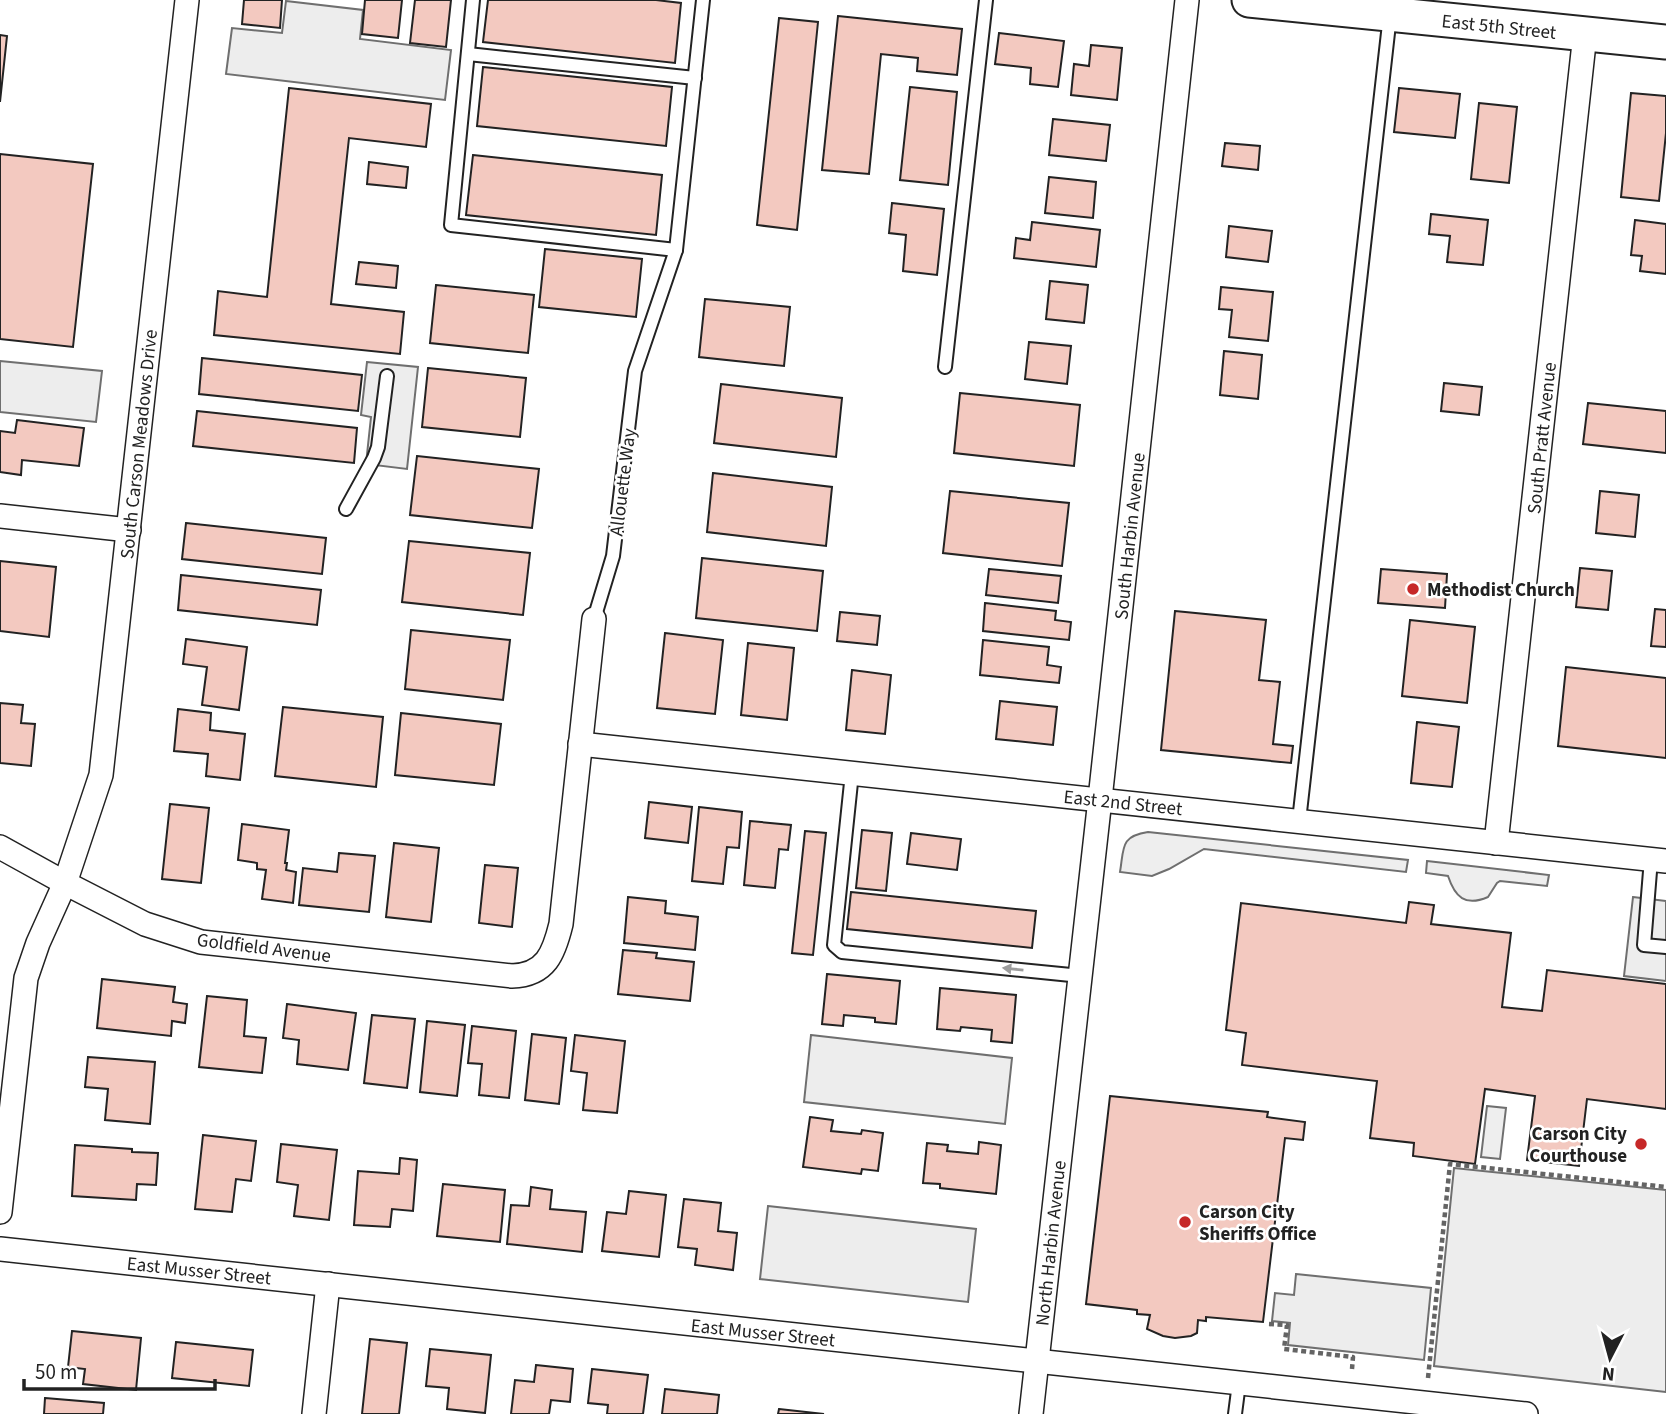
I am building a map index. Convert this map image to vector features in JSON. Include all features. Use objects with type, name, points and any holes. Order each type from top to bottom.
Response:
[{"type":"main road","name":"East 5th Street","points":[[1249,0],[1374,9],[1666,43]]},
{"type":"street","name":"South Carson Meadows Drive","points":[[0,1212],[26,978],[38,943],[65,883],[102,775],[187,0]]},
{"type":"street","name":"South Harbin Avenue","points":[[1070,1072],[1187,0]]},
{"type":"street","name":"South Pratt Avenue","points":[[1496,843],[1585,34]]},
{"type":"street","points":[[0,516],[129,530]]},
{"type":"street","name":"Allouette Way","points":[[544,964],[555,947],[561,924],[594,619]]},
{"type":"street","name":"East 2nd Street","points":[[580,744],[1659,860]]},
{"type":"street","name":"Goldfield Avenue","points":[[0,847],[145,924],[201,942],[512,976],[531,974],[544,964]]},
{"type":"street","name":"North Harbin Avenue","points":[[1031,1414],[1070,1072]]},
{"type":"street","name":"East Musser Street","points":[[0,1249],[1239,1383],[1436,1409],[1525,1414]]},
{"type":"street","points":[[314,1414],[328,1284]]},
{"type":"lane","points":[[473,0],[451,225],[676,250]]},
{"type":"lane","name":"Allouette Way","points":[[594,619],[613,556],[635,372],[676,250],[703,0]]},
{"type":"lane","points":[[945,367],[986,0]]},
{"type":"lane","points":[[1299,821],[1374,9]]},
{"type":"lane","points":[[468,54],[695,78]]},
{"type":"lane","points":[[345,509],[378,447],[387,376]]},
{"type":"lane","points":[[852,773],[834,945],[842,952],[1081,976]]},
{"type":"lane","points":[[1659,860],[1644,945],[1666,947]]},
{"type":"lane","points":[[1235,1414],[1239,1383]]},
{"type":"path","points":[[1428,1378],[1450,1164],[1666,1187]]},
{"type":"path","points":[[1269,1324],[1287,1325],[1284,1349],[1353,1357],[1352,1369]]},
{"type":"shaded area","points":[[286,1],[363,10],[360,39],[451,50],[445,100],[226,74],[232,28],[282,33]]},
{"type":"shaded area","points":[[0,361],[102,371],[96,422],[0,412]]},
{"type":"shaded area","points":[[367,362],[418,367],[407,469],[366,464],[371,417],[361,415]]},
{"type":"shaded area","points":[[1148,832],[1408,860],[1406,872],[1204,849],[1152,876],[1120,872],[1125,844],[1132,837]]},
{"type":"shaded area","points":[[1427,861],[1549,875],[1547,886],[1500,881],[1488,897],[1473,901],[1458,895],[1448,876],[1426,873]]},
{"type":"shaded area","points":[[1633,897],[1666,901],[1666,981],[1624,976]]},
{"type":"shaded area","points":[[811,1035],[1012,1058],[1005,1124],[804,1102]]},
{"type":"shaded area","points":[[1487,1106],[1506,1108],[1500,1159],[1481,1157]]},
{"type":"shaded area","points":[[1454,1168],[1666,1190],[1666,1392],[1434,1366]]},
{"type":"shaded area","points":[[768,1206],[976,1229],[968,1302],[760,1279]]},
{"type":"shaded area","points":[[1296,1274],[1431,1288],[1424,1360],[1288,1345],[1290,1323],[1272,1321],[1275,1293],[1294,1295]]},
{"type":"building","points":[[244,0],[282,0],[280,28],[242,24]]},
{"type":"building","points":[[365,0],[402,0],[398,38],[362,34]]},
{"type":"building","points":[[415,0],[451,0],[446,47],[410,43]]},
{"type":"building","points":[[488,0],[656,0],[681,3],[675,63],[483,42]]},
{"type":"building","points":[[838,16],[962,29],[957,75],[917,71],[918,58],[881,54],[869,174],[822,170]]},
{"type":"building","points":[[779,18],[818,22],[797,230],[757,225]]},
{"type":"building","points":[[999,33],[1064,41],[1058,87],[1030,84],[1031,68],[995,64]]},
{"type":"building","points":[[0,35],[7,36],[0,102]]},
{"type":"building","points":[[1091,45],[1122,48],[1117,100],[1071,95],[1074,64],[1089,66]]},
{"type":"building","points":[[483,67],[672,87],[666,146],[477,126]]},
{"type":"building","points":[[910,87],[957,92],[948,185],[900,180]]},
{"type":"building","points":[[289,88],[431,104],[426,147],[349,138],[331,304],[404,312],[400,354],[214,335],[218,291],[267,297]]},
{"type":"building","points":[[1399,88],[1460,94],[1455,138],[1394,132]]},
{"type":"building","points":[[1631,93],[1666,96],[1666,133],[1659,201],[1621,197]]},
{"type":"building","points":[[1479,103],[1517,107],[1509,183],[1471,179]]},
{"type":"building","points":[[1053,119],[1110,125],[1106,161],[1049,155]]},
{"type":"building","points":[[1225,143],[1260,146],[1258,170],[1222,166]]},
{"type":"building","points":[[0,154],[93,164],[73,347],[0,339]]},
{"type":"building","points":[[473,155],[662,175],[656,235],[466,215]]},
{"type":"building","points":[[369,162],[408,167],[406,188],[367,184]]},
{"type":"building","points":[[1049,177],[1096,182],[1093,218],[1045,213]]},
{"type":"building","points":[[892,203],[944,209],[937,275],[903,271],[906,235],[889,233]]},
{"type":"building","points":[[1431,214],[1488,220],[1483,265],[1447,262],[1450,236],[1429,234]]},
{"type":"building","points":[[1635,220],[1666,224],[1666,274],[1640,271],[1642,256],[1631,255]]},
{"type":"building","points":[[1032,222],[1100,230],[1096,267],[1014,258],[1016,238],[1030,240]]},
{"type":"building","points":[[1229,226],[1272,231],[1268,262],[1226,257]]},
{"type":"building","points":[[545,249],[642,259],[636,317],[539,307]]},
{"type":"building","points":[[359,262],[398,266],[396,288],[356,284]]},
{"type":"building","points":[[1050,281],[1088,285],[1084,323],[1046,319]]},
{"type":"building","points":[[436,285],[534,295],[528,353],[430,343]]},
{"type":"building","points":[[1221,287],[1273,292],[1268,341],[1229,337],[1232,310],[1219,309]]},
{"type":"building","points":[[705,299],[790,307],[784,366],[699,357]]},
{"type":"building","points":[[1029,342],[1071,346],[1067,384],[1025,379]]},
{"type":"building","points":[[1224,351],[1262,355],[1258,399],[1220,395]]},
{"type":"building","points":[[202,358],[362,375],[358,411],[199,394]]},
{"type":"building","points":[[428,368],[526,378],[520,437],[422,427]]},
{"type":"building","points":[[1444,383],[1482,387],[1479,415],[1441,411]]},
{"type":"building","points":[[721,384],[842,398],[836,457],[714,443]]},
{"type":"building","points":[[960,393],[1080,405],[1074,466],[954,453]]},
{"type":"building","points":[[1588,403],[1666,411],[1666,453],[1583,444]]},
{"type":"building","points":[[197,411],[357,428],[354,463],[193,446]]},
{"type":"building","points":[[17,420],[84,428],[79,466],[22,460],[21,475],[0,472],[0,431],[15,433]]},
{"type":"building","points":[[417,456],[539,469],[532,528],[410,515]]},
{"type":"building","points":[[713,473],[832,487],[826,546],[707,532]]},
{"type":"building","points":[[950,491],[1069,503],[1062,566],[943,553]]},
{"type":"building","points":[[1600,491],[1639,495],[1635,537],[1596,533]]},
{"type":"building","points":[[186,523],[326,538],[322,574],[182,559]]},
{"type":"building","points":[[409,541],[530,553],[523,615],[402,602]]},
{"type":"building","points":[[702,558],[823,571],[817,631],[696,618]]},
{"type":"building","points":[[0,561],[56,567],[49,637],[0,631]]},
{"type":"building","points":[[1580,568],[1612,571],[1608,610],[1576,607]]},
{"type":"building","points":[[989,569],[1061,576],[1058,603],[986,595]]},
{"type":"building","name":"Methodist Church","points":[[1381,569],[1447,574],[1445,608],[1378,603]]},
{"type":"building","points":[[181,575],[321,590],[317,625],[178,610]]},
{"type":"building","points":[[985,603],[1056,611],[1055,620],[1071,622],[1069,640],[983,631]]},
{"type":"building","points":[[1655,609],[1666,610],[1666,647],[1651,646]]},
{"type":"building","points":[[1175,611],[1266,620],[1259,680],[1280,682],[1273,744],[1293,746],[1291,763],[1161,750]]},
{"type":"building","points":[[840,612],[880,616],[877,645],[837,641]]},
{"type":"building","points":[[1410,620],[1475,627],[1467,703],[1402,696]]},
{"type":"building","points":[[411,630],[510,640],[503,700],[405,689]]},
{"type":"building","points":[[665,633],[723,640],[715,714],[657,708]]},
{"type":"building","points":[[186,639],[247,647],[239,710],[202,705],[207,667],[183,664]]},
{"type":"building","points":[[983,640],[1049,647],[1047,665],[1061,667],[1059,683],[980,675]]},
{"type":"building","points":[[748,643],[794,648],[787,720],[741,715]]},
{"type":"building","points":[[1566,667],[1666,678],[1666,758],[1558,746]]},
{"type":"building","points":[[852,670],[891,675],[885,734],[846,730]]},
{"type":"building","points":[[1000,701],[1057,707],[1053,745],[996,739]]},
{"type":"building","points":[[0,703],[23,705],[21,723],[35,724],[31,766],[0,763]]},
{"type":"building","points":[[283,707],[383,717],[376,787],[275,776]]},
{"type":"building","points":[[178,709],[211,713],[210,730],[245,734],[240,780],[206,776],[208,754],[174,751]]},
{"type":"building","points":[[401,713],[501,724],[494,785],[395,775]]},
{"type":"building","points":[[1417,722],[1459,727],[1452,787],[1411,783]]},
{"type":"building","points":[[649,802],[692,807],[688,843],[645,838]]},
{"type":"building","points":[[170,804],[209,808],[201,883],[162,879]]},
{"type":"building","points":[[699,807],[742,812],[739,848],[727,847],[723,884],[692,881]]},
{"type":"building","points":[[750,821],[791,825],[788,850],[779,849],[775,888],[744,885]]},
{"type":"building","points":[[242,824],[289,830],[285,863],[286,870],[296,872],[293,903],[262,899],[266,870],[257,869],[257,863],[238,860]]},
{"type":"building","points":[[862,830],[892,833],[886,891],[856,888]]},
{"type":"building","points":[[805,831],[826,833],[813,955],[792,953]]},
{"type":"building","points":[[911,833],[961,839],[957,870],[907,864]]},
{"type":"building","points":[[394,843],[439,848],[431,922],[386,917]]},
{"type":"building","points":[[339,853],[375,856],[369,912],[299,905],[303,868],[337,872]]},
{"type":"building","points":[[485,865],[518,868],[512,927],[479,923]]},
{"type":"building","points":[[851,892],[1036,911],[1032,948],[847,929]]},
{"type":"building","points":[[628,897],[666,901],[665,913],[698,917],[695,950],[624,943]]},
{"type":"building","points":[[1409,902],[1434,905],[1431,924],[1511,933],[1502,1007],[1542,1011],[1547,970],[1666,984],[1666,1109],[1587,1099],[1579,1166],[1527,1160],[1535,1096],[1485,1089],[1475,1164],[1413,1156],[1414,1143],[1370,1138],[1377,1081],[1242,1065],[1246,1033],[1226,1030],[1241,903],[1406,923]]},
{"type":"building","points":[[623,950],[657,953],[656,958],[694,962],[690,1001],[618,994]]},
{"type":"building","points":[[827,974],[900,981],[896,1024],[875,1022],[875,1018],[844,1015],[843,1026],[822,1024]]},
{"type":"building","points":[[102,979],[175,987],[173,1002],[187,1004],[185,1023],[172,1021],[171,1036],[97,1028]]},
{"type":"building","points":[[940,988],[1016,995],[1012,1043],[991,1041],[992,1030],[961,1027],[960,1031],[937,1029]]},
{"type":"building","points":[[207,996],[247,1000],[244,1036],[266,1038],[262,1073],[199,1067]]},
{"type":"building","points":[[287,1004],[356,1013],[348,1070],[297,1064],[299,1040],[283,1038]]},
{"type":"building","points":[[372,1015],[415,1019],[407,1088],[364,1083]]},
{"type":"building","points":[[427,1021],[465,1025],[457,1096],[420,1092]]},
{"type":"building","points":[[472,1026],[516,1031],[509,1098],[479,1095],[482,1064],[468,1063]]},
{"type":"building","points":[[532,1034],[566,1038],[559,1104],[525,1100]]},
{"type":"building","points":[[575,1035],[625,1041],[617,1113],[583,1110],[587,1073],[571,1071]]},
{"type":"building","points":[[88,1057],[155,1062],[150,1124],[105,1120],[108,1089],[85,1087]]},
{"type":"building","name":"Carson City Sheriffs Office","points":[[1110,1096],[1268,1112],[1267,1117],[1305,1122],[1303,1140],[1285,1138],[1263,1322],[1206,1317],[1206,1321],[1198,1320],[1197,1333],[1175,1338],[1147,1329],[1150,1315],[1137,1314],[1137,1310],[1086,1304]]},
{"type":"building","points":[[810,1117],[833,1120],[831,1131],[861,1134],[862,1130],[883,1133],[878,1171],[862,1169],[861,1174],[803,1167]]},
{"type":"building","points":[[203,1135],[256,1141],[251,1181],[236,1179],[232,1212],[195,1209]]},
{"type":"building","points":[[979,1142],[1001,1145],[996,1194],[940,1188],[940,1184],[923,1183],[927,1143],[948,1145],[947,1151],[978,1154]]},
{"type":"building","points":[[281,1144],[337,1150],[329,1220],[294,1216],[298,1185],[277,1182]]},
{"type":"building","points":[[75,1145],[158,1153],[156,1185],[137,1184],[136,1200],[72,1196]]},
{"type":"building","points":[[400,1158],[417,1160],[413,1211],[392,1209],[390,1227],[354,1225],[358,1171],[399,1174]]},
{"type":"building","points":[[443,1184],[505,1190],[500,1242],[437,1236]]},
{"type":"building","points":[[531,1187],[552,1190],[550,1209],[586,1212],[582,1252],[507,1244],[511,1205],[529,1206]]},
{"type":"building","points":[[629,1191],[666,1195],[659,1257],[602,1251],[607,1212],[626,1214]]},
{"type":"building","points":[[684,1199],[721,1203],[718,1231],[737,1233],[733,1270],[695,1265],[697,1249],[678,1247]]},
{"type":"building","points":[[72,1331],[141,1338],[136,1390],[83,1384],[85,1369],[68,1367]]},
{"type":"building","points":[[370,1339],[407,1343],[399,1414],[362,1414]]},
{"type":"building","points":[[176,1342],[253,1350],[249,1386],[172,1378]]},
{"type":"building","points":[[430,1349],[491,1355],[485,1413],[447,1409],[449,1388],[426,1386]]},
{"type":"building","points":[[536,1365],[573,1369],[570,1402],[551,1400],[549,1414],[511,1414],[515,1380],[534,1382]]},
{"type":"building","points":[[592,1369],[648,1375],[643,1414],[607,1414],[608,1405],[588,1403]]},
{"type":"building","points":[[665,1389],[719,1395],[717,1414],[662,1414]]},
{"type":"building","points":[[45,1398],[104,1403],[103,1414],[44,1414]]},
{"type":"building","points":[[779,1409],[824,1414],[778,1414]]},
{"type":"place","name":"Methodist Church","points":[[1413,589]]},
{"type":"place","name":"Carson City Courthouse","points":[[1641,1144]]},
{"type":"place","name":"Carson City Sheriffs Office","points":[[1185,1222]]}]
